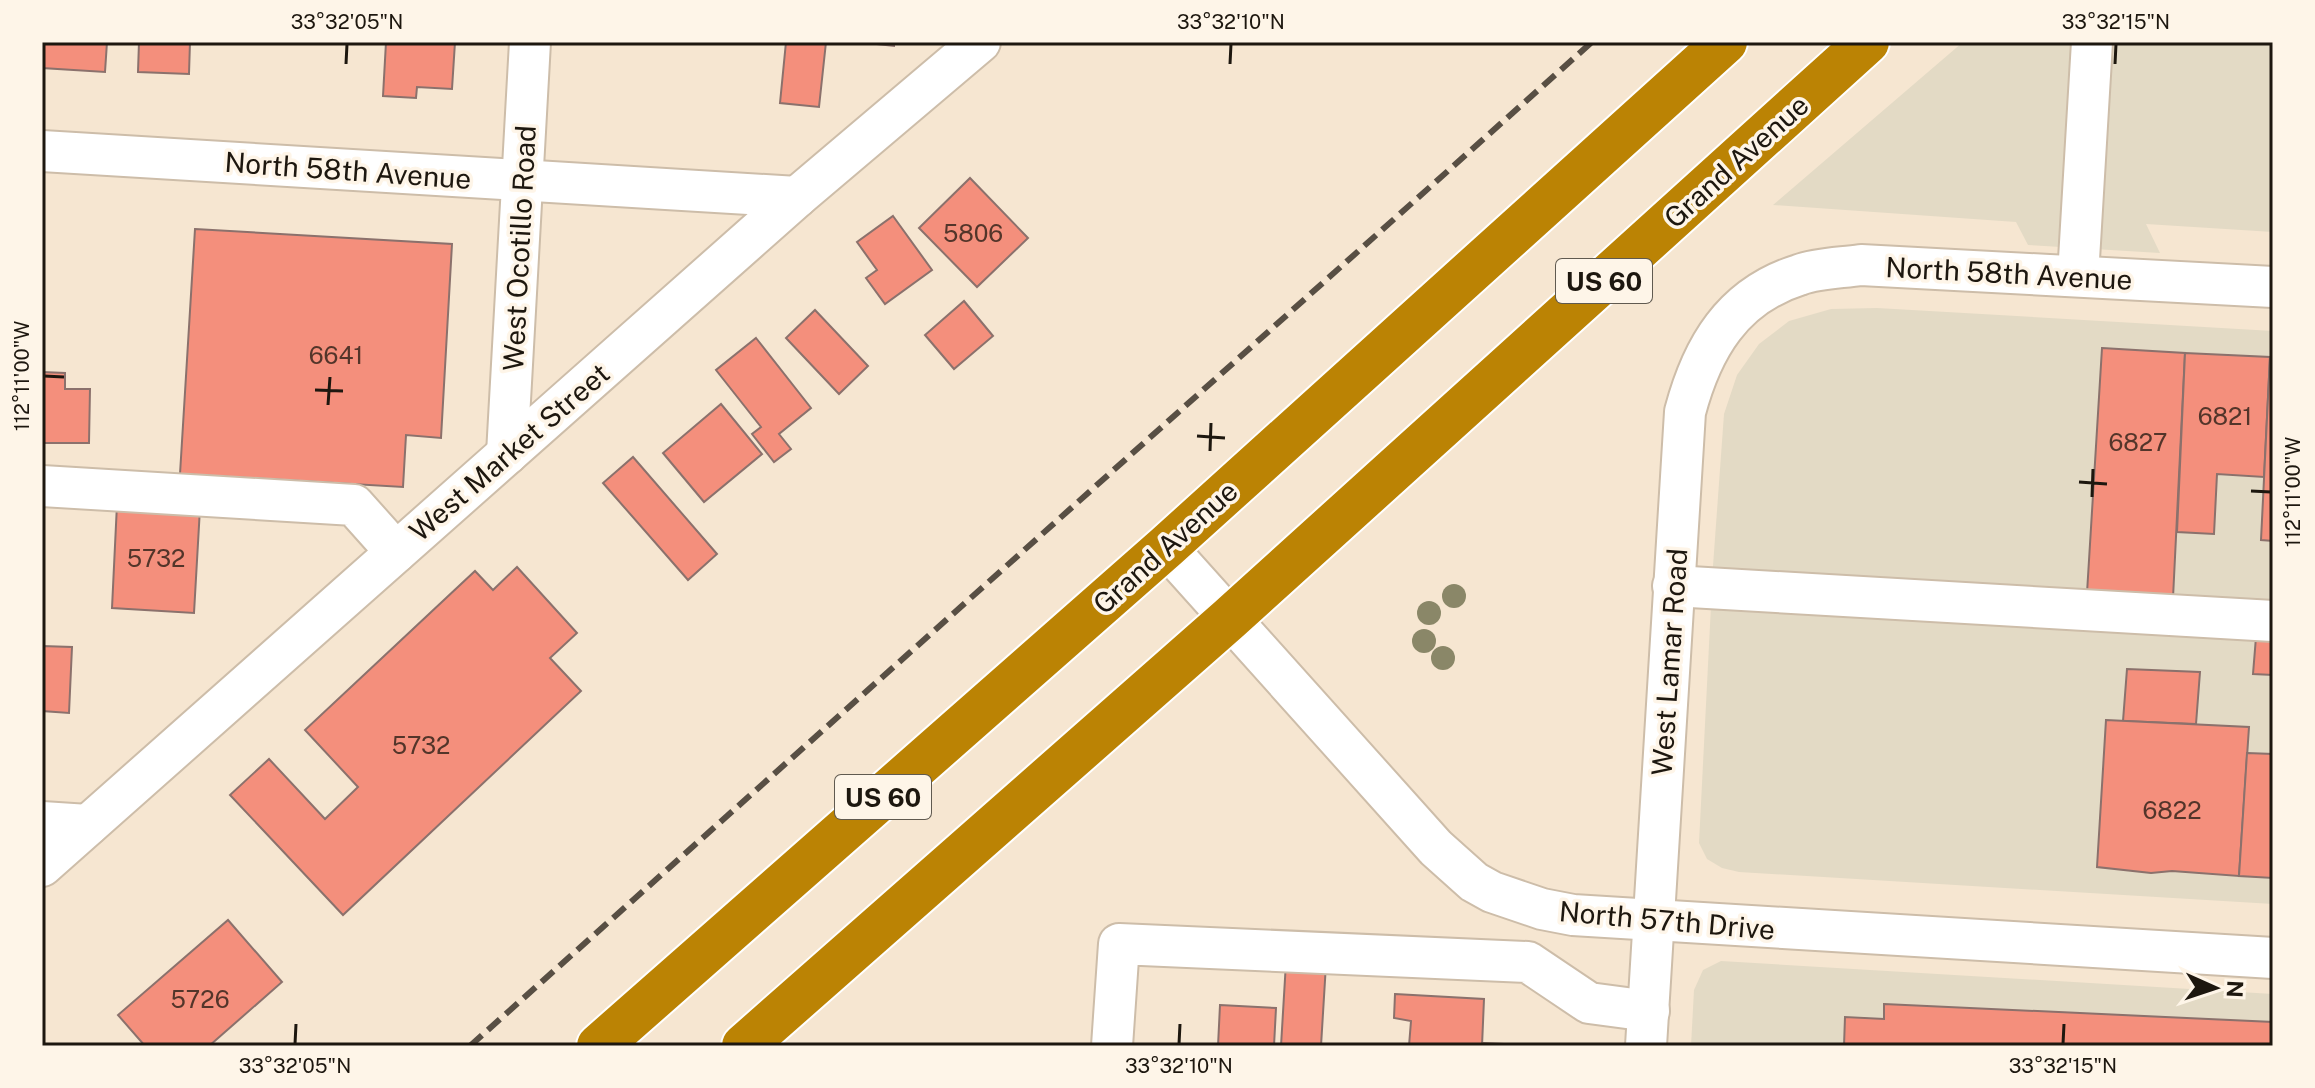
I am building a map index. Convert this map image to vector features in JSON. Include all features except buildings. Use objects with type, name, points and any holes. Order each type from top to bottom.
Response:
[{"type":"highway","name":"Grand Avenue","points":[[599,1046],[1166,547],[1725,42]]},
{"type":"highway","name":"Grand Avenue","points":[[744,1046],[1229,619],[1867,42]]},
{"type":"street","name":"West Ocotillo Road","points":[[507,454],[530,42]]},
{"type":"street","name":"West Market Street","points":[[42,866],[797,197],[980,42]]},
{"type":"street","points":[[2078,276],[2092,42]]},
{"type":"street","name":"North 58th Avenue","points":[[42,151],[797,197]]},
{"type":"street","name":"North 58th Avenue","points":[[1751,298],[1775,283],[1802,273],[1861,265],[2273,287]]},
{"type":"street","name":"West Lamar Road","points":[[1648,1028],[1685,412],[1695,374],[1728,320],[1751,298]]},
{"type":"street","points":[[42,486],[354,505],[396,552]]},
{"type":"street","name":"North 57th Drive","points":[[1166,547],[1446,856],[1474,882],[1492,892],[1542,909],[1573,915],[2273,958]]},
{"type":"street","points":[[1673,586],[2273,621]]},
{"type":"street","points":[[42,822],[88,825]]},
{"type":"street","points":[[1528,962],[1542,909]]},
{"type":"street","points":[[1112,1046],[1119,944],[1528,962],[1589,1003],[1648,1028]]},
{"type":"shaded area","points":[[1963,42],[2273,42],[2273,232],[2146,224],[2160,253],[2028,245],[2016,222],[1773,205]]},
{"type":"shaded area","points":[[1877,308],[2273,331],[2273,904],[1739,872],[1722,868],[1707,859],[1699,843],[1724,414],[1737,375],[1759,344],[1789,321],[1831,309]]},
{"type":"shaded area","points":[[1721,961],[2273,994],[2273,1046],[1691,1046],[1694,990],[1703,970]]},
{"type":"railway","points":[[470,1046],[1592,42]]}]
